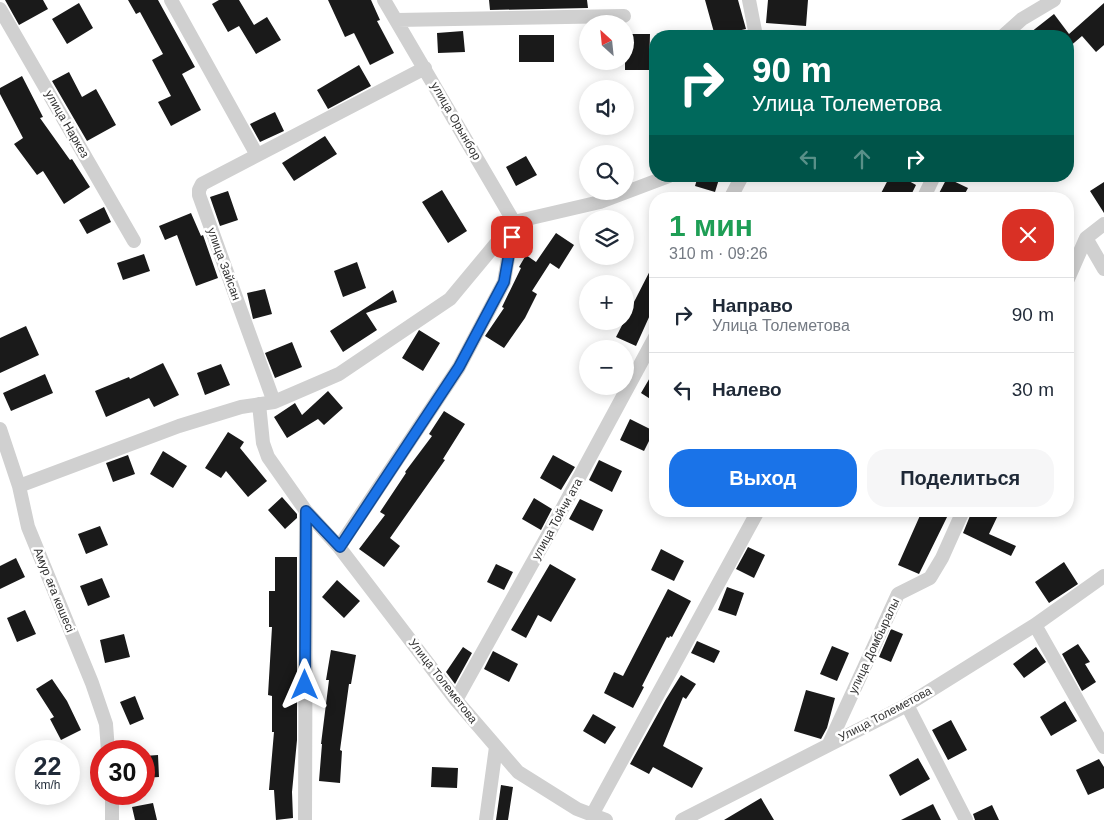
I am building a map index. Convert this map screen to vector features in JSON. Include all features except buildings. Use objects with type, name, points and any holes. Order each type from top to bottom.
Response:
[{"type":"street","points":[[171,0],[258,155]]},
{"type":"street","name":"улица Орынбор","points":[[384,0],[514,222]]},
{"type":"street","points":[[749,0],[755,30]]},
{"type":"street","points":[[1010,30],[1022,19],[1054,0]]},
{"type":"street","name":"улица Наркез","points":[[0,9],[134,240]]},
{"type":"street","points":[[397,20],[579,17]]},
{"type":"street","name":"улица Зайсан","points":[[274,402],[199,195],[199,190],[202,184],[425,68]]},
{"type":"street","points":[[19,486],[179,426],[241,407],[274,402],[339,374],[450,299],[514,222],[600,202],[653,182]]},
{"type":"street","points":[[340,547],[459,367],[504,282],[514,222]]},
{"type":"street","points":[[1074,265],[1086,238],[1104,224]]},
{"type":"street","points":[[1086,238],[1104,269]]},
{"type":"street","name":"улица Тойчи ата","points":[[456,700],[649,348]]},
{"type":"street","points":[[259,404],[263,444],[268,457],[306,511],[305,820]]},
{"type":"street","name":"Амур аға көшесі","points":[[0,429],[4,450],[19,486],[28,527],[98,699],[106,724],[107,740]]},
{"type":"street","name":"Улица Толеметова","points":[[306,511],[340,547],[456,700],[518,772],[576,809],[606,820]]},
{"type":"street","points":[[592,815],[755,517]]},
{"type":"street","name":"улица Домбыралы","points":[[830,744],[898,594],[930,578],[942,558],[960,517]]},
{"type":"street","name":"Улица Толеметова","points":[[682,820],[907,705],[1035,625],[1104,576]]},
{"type":"street","points":[[1035,625],[1104,747]]},
{"type":"street","points":[[907,705],[966,820]]},
{"type":"street","points":[[486,820],[496,747]]},
{"type":"street","points":[[112,805],[112,820]]},
{"type":"route","points":[[305,685],[306,511],[340,547],[459,367],[504,282],[512,237]]}]
